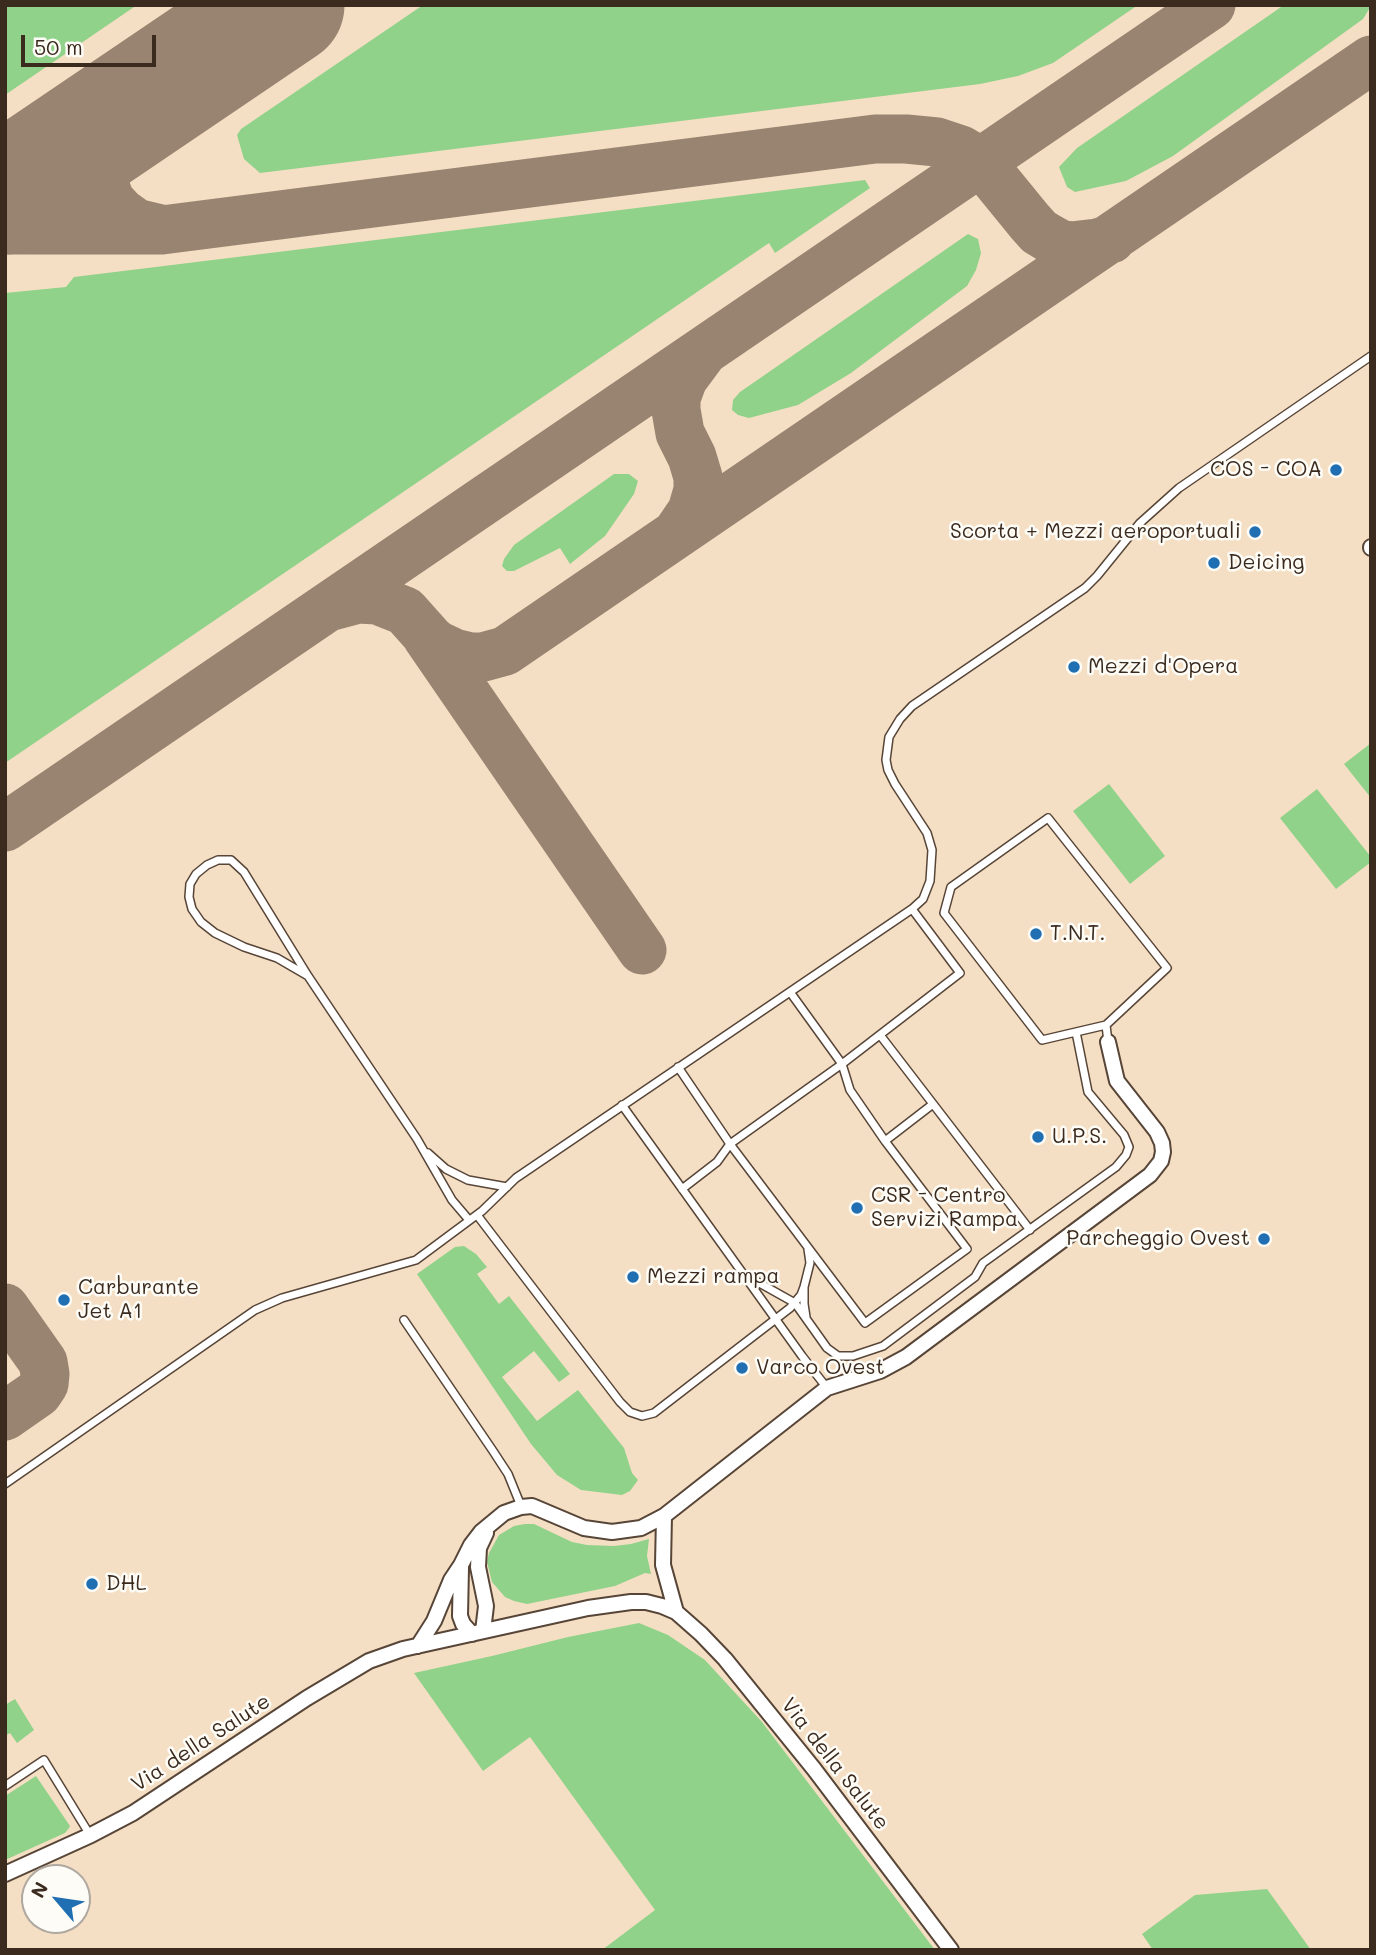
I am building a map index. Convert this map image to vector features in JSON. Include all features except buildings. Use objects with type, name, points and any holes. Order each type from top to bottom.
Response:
[{"type":"street","points":[[418,1646],[471,1545],[481,1532],[504,1513],[532,1506],[584,1528],[612,1532],[641,1528],[664,1517],[828,1388],[880,1371],[906,1357],[1150,1175],[1161,1161],[1162,1143],[1157,1132],[1117,1081],[1108,1042]]},
{"type":"street","points":[[664,1517],[663,1565],[676,1612]]},
{"type":"street","points":[[461,1565],[460,1616],[463,1623],[477,1632],[486,1606],[478,1567],[479,1548],[495,1520]]},
{"type":"street","name":"Via della Salute","points":[[5,1874],[133,1813],[347,1673],[387,1654],[588,1608],[646,1602],[676,1612],[701,1633],[733,1669],[814,1769],[951,1950]]},
{"type":"lane","points":[[5,1484],[255,1310],[282,1298],[416,1260],[477,1215],[516,1178],[912,909],[923,899],[930,881],[932,850],[927,833],[888,770],[886,760],[889,737],[900,719],[912,706],[1085,588],[1140,523],[1179,488],[1371,356]]},
{"type":"lane","points":[[1048,818],[1167,968],[1106,1025],[1042,1040],[944,913],[951,887],[1048,818]]},
{"type":"lane","points":[[308,976],[277,958],[244,947],[215,933],[201,922],[192,909],[189,897],[190,884],[196,874],[218,860],[230,860],[244,872],[308,976],[417,1139],[453,1200],[470,1220]]},
{"type":"lane","points":[[682,1188],[717,1162],[730,1144],[842,1064],[960,973],[912,909]]},
{"type":"lane","points":[[678,1068],[730,1144],[865,1323],[967,1249],[850,1090],[842,1064],[790,992]]},
{"type":"lane","points":[[1106,1025],[1108,1042]]},
{"type":"lane","points":[[745,1275],[794,1303],[827,1348],[838,1356],[853,1356],[883,1346],[975,1277],[983,1263],[1116,1167],[1126,1155],[1129,1147],[1124,1135],[1088,1092],[1076,1031]]},
{"type":"lane","points":[[880,1035],[1030,1230]]},
{"type":"lane","points":[[885,1140],[933,1104]]},
{"type":"lane","points":[[622,1105],[828,1388]]},
{"type":"lane","points":[[417,1139],[446,1169],[468,1180],[507,1187]]},
{"type":"lane","points":[[477,1215],[620,1402],[630,1412],[642,1416],[654,1413],[794,1303],[804,1287],[810,1263],[808,1249]]},
{"type":"lane","points":[[804,1287],[807,1320]]},
{"type":"lane","points":[[404,1320],[508,1474],[521,1507]]},
{"type":"lane","points":[[5,1786],[44,1760],[91,1835]]},
{"type":"green space","points":[[5,5],[137,5],[5,95]]},
{"type":"green space","points":[[423,5],[1138,5],[1053,63],[1018,76],[980,84],[260,173],[244,159],[237,135],[241,129]]},
{"type":"green space","points":[[1284,5],[1371,6],[1363,19],[1173,156],[1126,181],[1075,192],[1067,187],[1059,167],[1077,148]]},
{"type":"green space","points":[[865,180],[870,188],[775,253],[769,243],[5,763],[5,293],[66,287],[74,277]]},
{"type":"green space","points":[[968,234],[978,239],[981,253],[967,286],[851,373],[798,405],[749,418],[732,410],[733,400],[740,392]]},
{"type":"green space","points":[[614,474],[629,474],[638,481],[634,494],[605,536],[570,564],[560,548],[514,571],[507,571],[502,566],[514,545]]},
{"type":"green space","points":[[1371,743],[1371,798],[1344,764]]},
{"type":"green space","points":[[1109,784],[1165,856],[1130,884],[1073,811]]},
{"type":"green space","points":[[1317,789],[1371,857],[1371,862],[1336,889],[1280,818]]},
{"type":"green space","points":[[464,1246],[476,1254],[487,1267],[477,1274],[499,1304],[509,1296],[570,1374],[559,1382],[534,1351],[502,1377],[537,1421],[578,1390],[624,1448],[632,1473],[638,1480],[630,1491],[622,1495],[581,1490],[557,1475],[531,1444],[417,1274],[455,1247]]},
{"type":"green space","points":[[534,1524],[572,1542],[587,1545],[614,1546],[649,1539],[647,1556],[651,1574],[645,1573],[615,1586],[527,1604],[514,1601],[505,1597],[492,1582],[487,1562],[499,1535],[514,1526]]},
{"type":"green space","points":[[639,1623],[668,1635],[705,1660],[762,1722],[935,1950],[602,1950],[655,1910],[530,1737],[483,1771],[414,1673]]},
{"type":"green space","points":[[15,1699],[34,1730],[17,1743],[10,1733],[5,1736],[5,1705]]},
{"type":"green space","points":[[36,1776],[70,1826],[65,1833],[5,1860],[5,1796]]},
{"type":"green space","points":[[1267,1889],[1311,1950],[1153,1950],[1142,1934],[1195,1895]]},
{"type":"taxiway","points":[[5,827],[1211,5]]},
{"type":"taxiway","points":[[328,607],[358,599],[377,600],[405,611],[430,639],[454,653],[483,657],[505,651],[1371,60]]},
{"type":"taxiway","points":[[134,107],[120,118],[105,140],[100,157],[101,175],[110,200],[122,213],[136,223],[161,229]]},
{"type":"taxiway","points":[[5,230],[162,230],[875,139],[906,139],[937,142],[961,150],[981,162],[1039,232],[1060,244],[1071,246],[1111,239]]},
{"type":"taxiway","points":[[677,533],[692,511],[698,490],[698,477],[680,433],[676,398],[683,379],[703,352]]},
{"type":"taxiway","points":[[427,637],[642,950]]},
{"type":"taxiway","points":[[5,1308],[43,1362],[45,1374],[44,1384],[38,1393],[5,1416]]},
{"type":"runway","points":[[5,194],[284,5]]},
{"type":"place","name":"COS - COA","points":[[1336,470]]},
{"type":"place","name":"Scorta + Mezzi aeroportuali","points":[[1255,532]]},
{"type":"place","name":"Deicing","points":[[1214,563]]},
{"type":"place","name":"Mezzi d'Opera","points":[[1074,667]]},
{"type":"place","name":"T.N.T.","points":[[1036,934]]},
{"type":"place","name":"U.P.S.","points":[[1038,1137]]},
{"type":"place","name":"CSR - Centro Servizi Rampa","points":[[857,1208]]},
{"type":"place","name":"Parcheggio Ovest","points":[[1264,1239]]},
{"type":"place","name":"Mezzi rampa","points":[[633,1277]]},
{"type":"place","name":"Carburante Jet A1","points":[[64,1300]]},
{"type":"place","name":"Varco Ovest","points":[[742,1368]]},
{"type":"place","name":"DHL","points":[[92,1584]]}]
